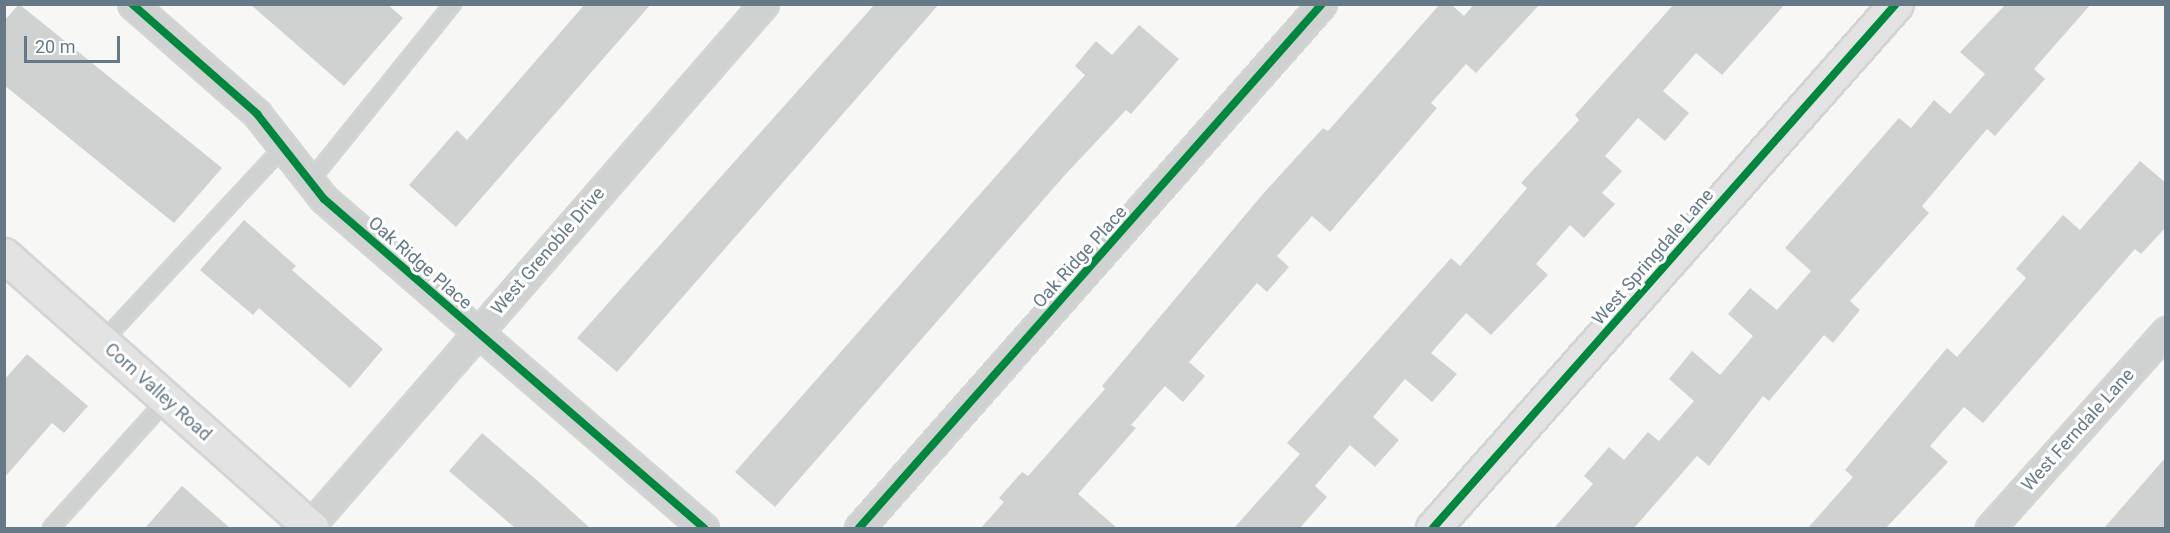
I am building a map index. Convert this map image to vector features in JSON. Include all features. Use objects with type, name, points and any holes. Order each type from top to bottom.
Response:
[{"type":"street","name":"Oak Ridge Place","points":[[132,4],[257,114],[310,182],[476,333],[704,528]]},
{"type":"street","name":"West Grenoble Drive","points":[[310,528],[476,333],[764,4]]},
{"type":"street","name":"Oak Ridge Place","points":[[859,528],[1322,4]]},
{"type":"street","name":"West Springdale Lane","points":[[1433,528],[1896,4]]},
{"type":"street","name":"Corn Valley Road","points":[[5,257],[310,528]]},
{"type":"street","name":"West Ferndale Lane","points":[[1990,528],[2166,331]]},
{"type":"lane","points":[[310,182],[453,4]]},
{"type":"lane","points":[[102,342],[283,147]]},
{"type":"lane","points":[[51,528],[167,399]]},
{"type":"building","points":[[19,4],[222,168],[174,223],[4,85],[4,21]]},
{"type":"building","points":[[250,4],[387,4],[403,18],[344,86]]},
{"type":"building","points":[[585,4],[651,4],[456,227],[409,185],[457,130],[467,140]]},
{"type":"building","points":[[875,4],[939,4],[617,372],[577,338]]},
{"type":"building","points":[[1440,4],[1451,4],[1464,16],[1474,4],[1540,4],[1476,73],[1466,64],[1431,103],[1437,108],[1330,232],[1312,216],[1277,256],[1289,267],[1267,292],[1257,283],[1189,362],[1205,376],[1183,402],[1165,386],[1131,425],[1136,428],[1078,494],[1117,528],[981,528],[1004,502],[999,498],[1022,472],[1028,476],[1105,389],[1102,386],[1262,195],[1323,128],[1328,131]]},
{"type":"building","points":[[1674,4],[1785,4],[1722,75],[1696,53],[1663,91],[1689,113],[1665,141],[1638,118],[1605,156],[1622,171],[1602,193],[1615,204],[1584,238],[1570,225],[1536,264],[1548,275],[1491,335],[1466,313],[1431,353],[1457,374],[1432,402],[1405,379],[1373,417],[1399,440],[1375,467],[1350,445],[1315,486],[1327,497],[1300,528],[1234,528],[1300,454],[1287,443],[1451,258],[1460,266],[1527,188],[1521,183],[1579,120],[1575,115]]},
{"type":"building","points":[[2006,4],[2091,4],[2034,69],[2045,79],[1995,136],[1987,129],[1922,206],[1929,213],[1850,301],[1860,310],[1833,343],[1824,335],[1769,401],[1763,396],[1709,466],[1697,456],[1634,528],[1554,528],[1593,484],[1584,476],[1609,447],[1624,460],[1648,432],[1659,441],[1694,401],[1669,379],[1692,351],[1720,375],[1753,336],[1728,314],[1750,288],[1777,310],[1811,271],[1785,248],[1899,118],[1911,128],[1934,100],[1950,114],[1985,74],[1960,52]]},
{"type":"building","points":[[1139,25],[1179,59],[1131,114],[1126,110],[1064,176],[775,507],[735,472],[1085,75],[1075,66],[1096,41],[1112,55]]},
{"type":"building","points":[[2140,161],[2166,183],[2166,227],[2141,254],[2135,249],[1983,423],[1964,407],[1930,446],[1948,462],[1886,528],[1808,528],[1853,477],[1845,470],[1947,348],[1957,357],[2026,278],[2016,269],[2063,215],[2080,230]]},
{"type":"building","points":[[244,220],[296,266],[292,270],[383,349],[350,388],[259,308],[253,315],[200,270]]},
{"type":"building","points":[[27,354],[88,406],[64,433],[52,423],[4,478],[4,380]]},
{"type":"building","points":[[482,433],[590,528],[515,528],[449,471]]},
{"type":"building","points":[[2166,457],[2166,528],[2104,528]]},
{"type":"building","points":[[182,486],[230,528],[145,528]]},
{"type":"cycle path","points":[[132,4],[257,114],[324,199],[704,528]]},
{"type":"cycle path","points":[[859,528],[1322,4]]},
{"type":"cycle path","points":[[1433,528],[1896,4]]}]
